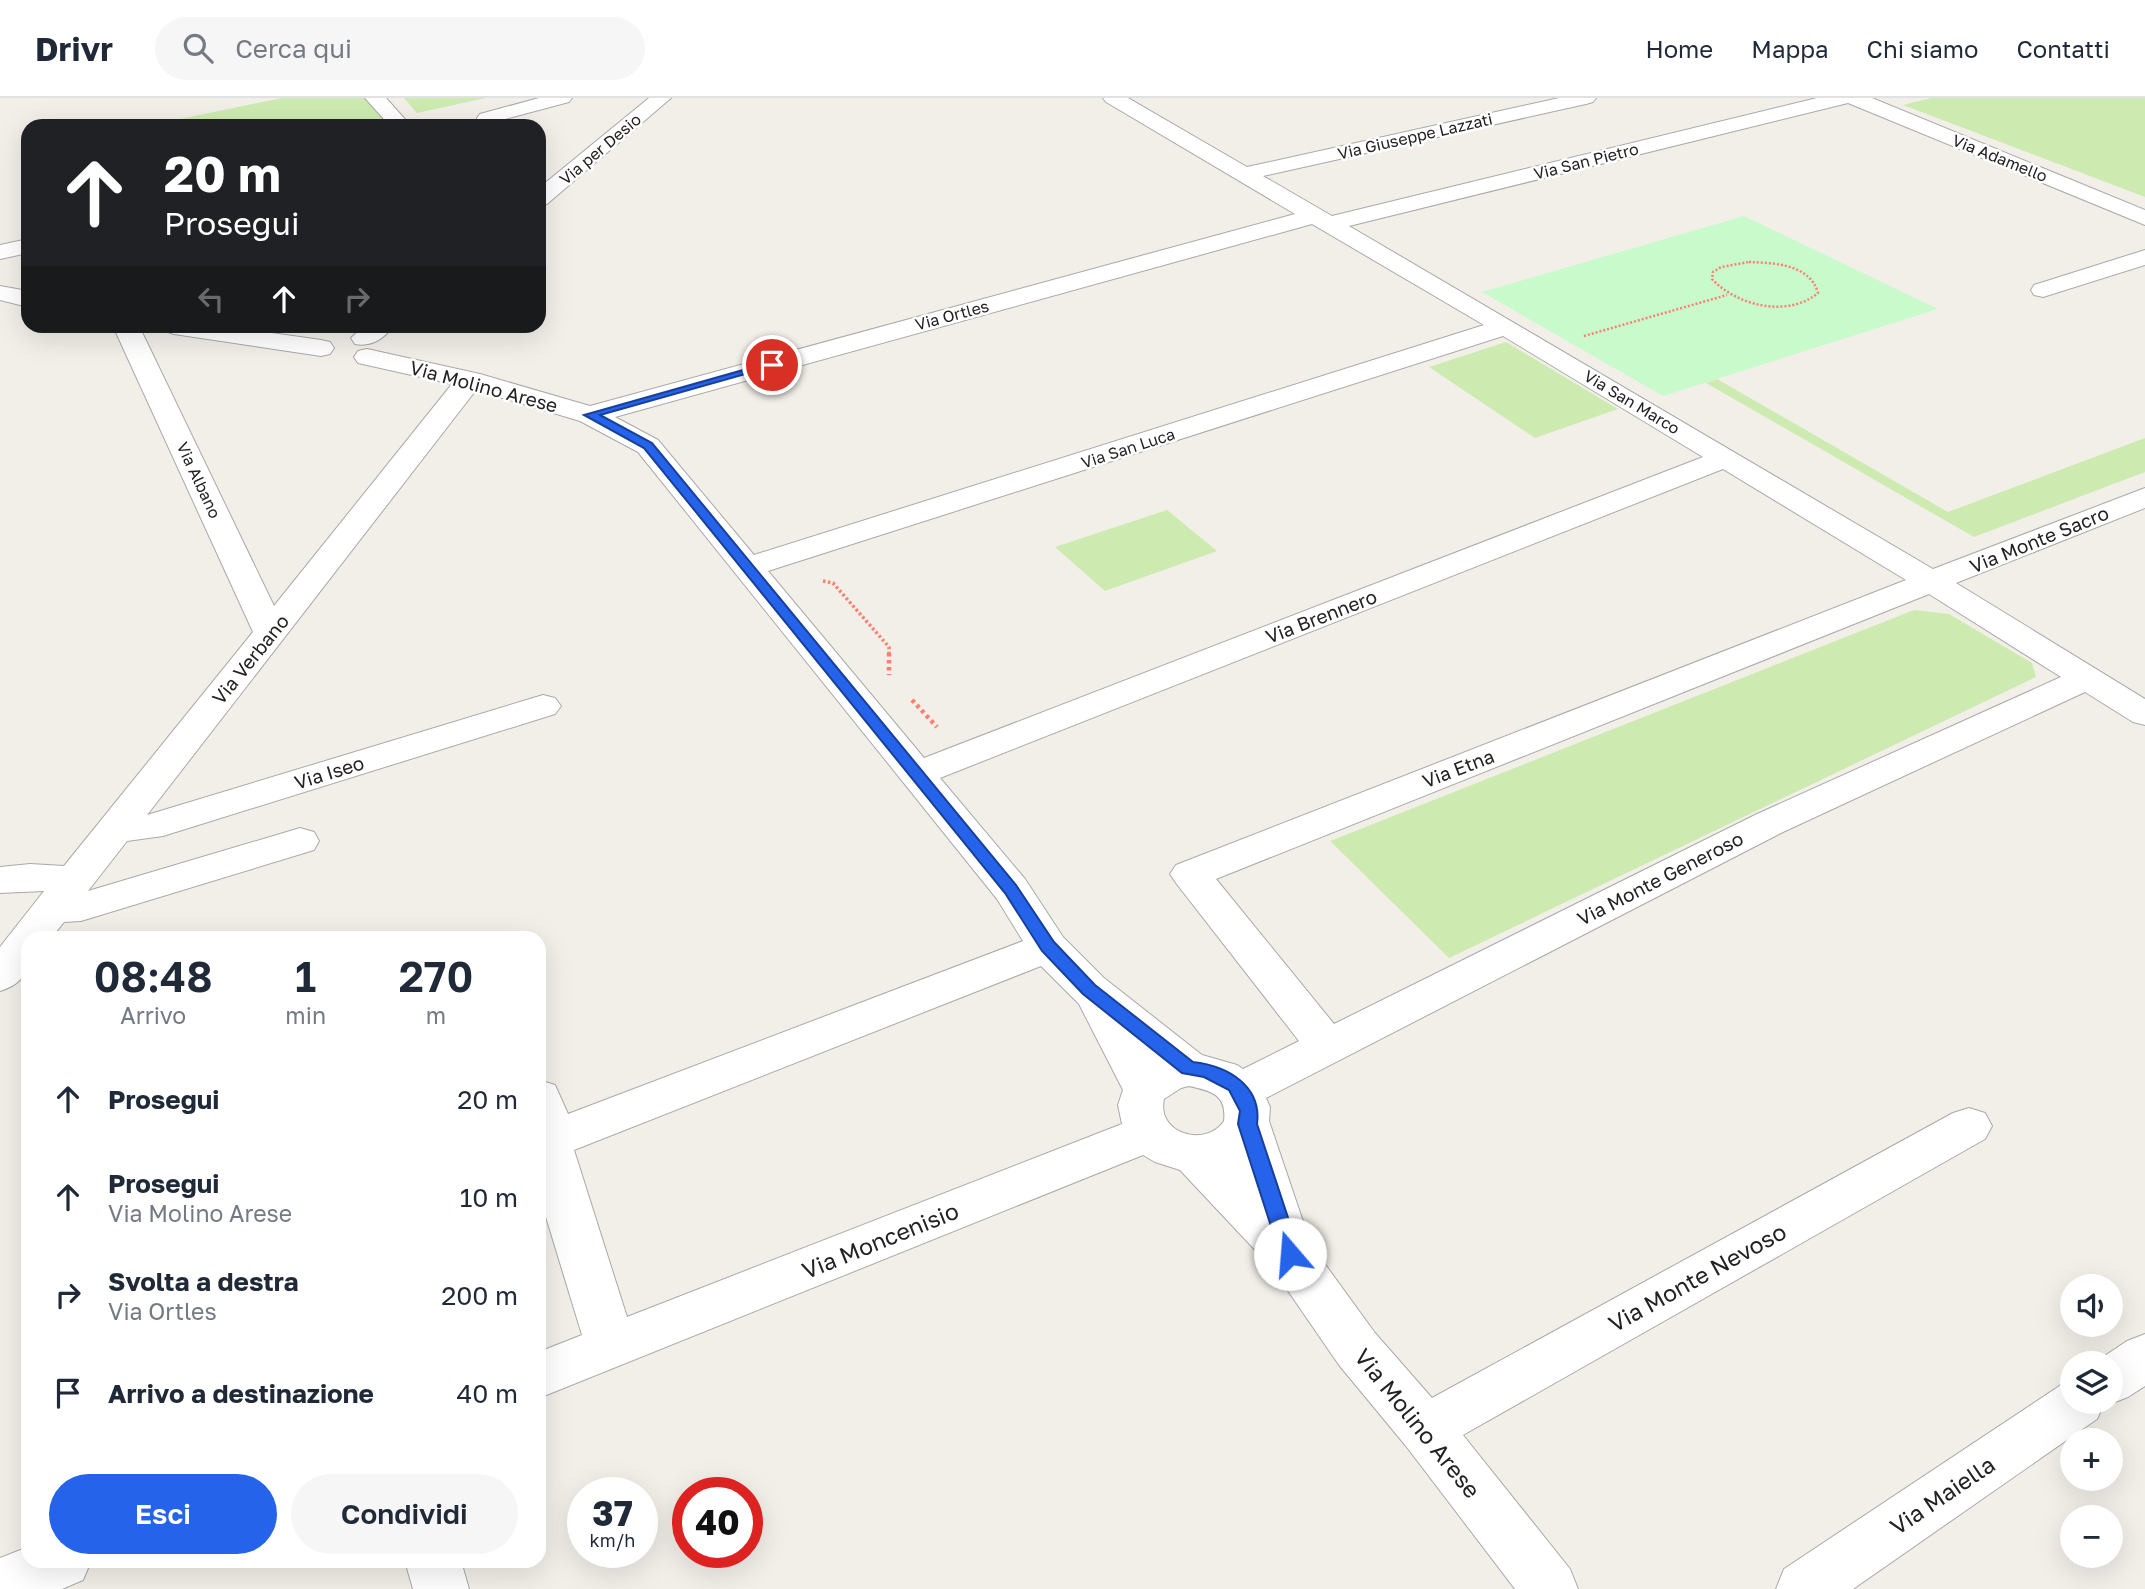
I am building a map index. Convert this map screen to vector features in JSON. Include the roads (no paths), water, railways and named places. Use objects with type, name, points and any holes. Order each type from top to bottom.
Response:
[{"type":"street","points":[[375,98],[394,119]]},
{"type":"street","points":[[487,119],[562,98]]},
{"type":"street","name":"Via per Desio","points":[[546,193],[661,98]]},
{"type":"street","name":"Via San Marco","points":[[1113,98],[1543,348],[1932,582],[2145,714]]},
{"type":"street","name":"Via Giuseppe Lazzati","points":[[1244,174],[1544,102],[1586,98]]},
{"type":"street","name":"Via San Pietro","points":[[1322,220],[1842,98]]},
{"type":"street","name":"Via Adamello","points":[[1854,98],[2145,218]]},
{"type":"street","name":"Via Ortles","points":[[590,415],[1322,220]]},
{"type":"street","points":[[0,252],[21,248]]},
{"type":"street","points":[[2043,290],[2145,257]]},
{"type":"street","points":[[0,293],[21,298]]},
{"type":"street","name":"Via San Luca","points":[[749,567],[1506,327]]},
{"type":"street","name":"Via Albano","points":[[129,333],[271,634]]},
{"type":"street","points":[[221,333],[321,348],[340,339],[370,340]]},
{"type":"street","name":"Via Molino Arese","points":[[370,340],[470,380],[590,415],[648,446],[1011,889],[1048,947],[1089,989],[1189,1069]]},
{"type":"street","name":"Via Verbano","points":[[34,931],[470,380]]},
{"type":"street","name":"Via Brennero","points":[[916,774],[1726,458]]},
{"type":"street","name":"Via Monte Sacro","points":[[1932,582],[2145,496]]},
{"type":"street","name":"Via Etna","points":[[1328,1047],[1190,874],[1932,582]]},
{"type":"street","name":"Via Monte Generoso","points":[[1244,1107],[1328,1047],[1770,823],[2086,678]]},
{"type":"street","name":"Via Iseo","points":[[114,830],[150,827],[543,706]]},
{"type":"street","points":[[0,880],[18,877],[46,916],[300,841]]},
{"type":"street","points":[[546,1126],[1048,947]]},
{"type":"street","name":"Via Verbano","points":[[0,976],[21,949]]},
{"type":"street","name":"Via Molino Arese","points":[[1089,989],[1147,1112]]},
{"type":"street","points":[[1189,1069],[1222,1076],[1244,1107],[1241,1137],[1228,1147],[1195,1155],[1177,1152],[1161,1144],[1147,1112],[1164,1076],[1189,1069]]},
{"type":"street","name":"Via Molino Arese","points":[[1244,1107],[1290,1254]]},
{"type":"street","name":"Via Moncenisio","points":[[546,1372],[611,1347],[1147,1112]]},
{"type":"street","name":"Via Monte Nevoso","points":[[1425,1429],[1969,1126]]},
{"type":"street","points":[[546,1138],[611,1347]]},
{"type":"street","name":"Via Molino Arese","points":[[1195,1155],[1290,1254],[1357,1349],[1425,1429],[1550,1589]]},
{"type":"street","points":[[2123,1372],[2145,1357]]},
{"type":"street","name":"Via Maiella","points":[[1804,1589],[2061,1414]]},
{"type":"street","points":[[0,1586],[45,1568]]},
{"type":"street","points":[[435,1568],[441,1589]]}]
